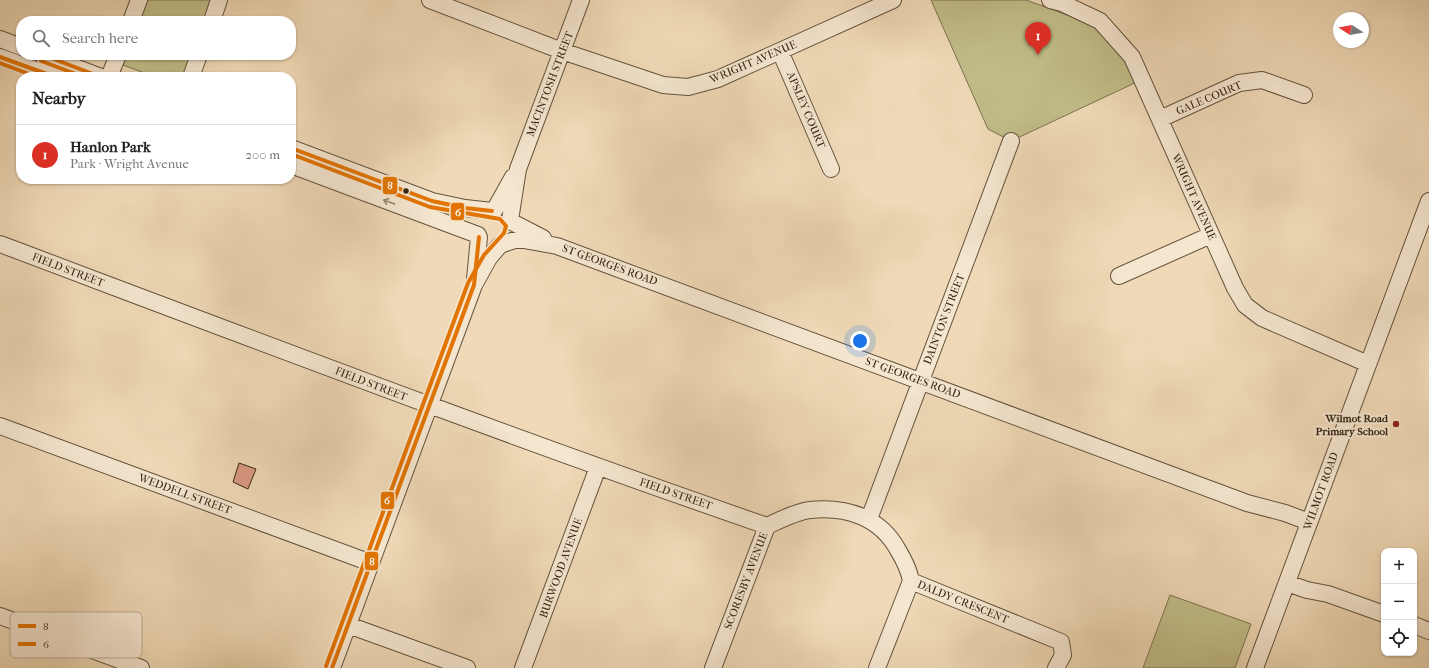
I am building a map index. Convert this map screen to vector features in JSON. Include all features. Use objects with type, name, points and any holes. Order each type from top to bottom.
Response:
[{"type":"street","points":[[133,16],[139,0]]},
{"type":"street","points":[[214,16],[219,0]]},
{"type":"street","name":"WRIGHT AVENUE","points":[[430,0],[562,51],[663,85],[688,87],[718,79],[780,51],[872,4],[893,0]]},
{"type":"street","name":"MACINTOSH STREET","points":[[493,211],[518,169],[581,0]]},
{"type":"street","name":"WRIGHT AVENUE","points":[[1058,1],[1100,20],[1132,57],[1235,288],[1245,305],[1262,318],[1368,364]]},
{"type":"street","points":[[16,45],[3,40],[0,57],[41,72]]},
{"type":"street","name":"APSLEY COURT","points":[[780,51],[831,169]]},
{"type":"street","points":[[57,60],[89,72]]},
{"type":"street","points":[[103,72],[114,60]]},
{"type":"street","points":[[193,72],[197,60]]},
{"type":"street","name":"GALE COURT","points":[[1160,120],[1239,83],[1262,80],[1304,96]]},
{"type":"street","name":"DAINTON STREET","points":[[869,519],[1011,141]]},
{"type":"street","points":[[296,150],[432,201],[465,208],[503,213],[510,220],[512,226],[510,236],[489,258],[474,285],[332,668]]},
{"type":"street","points":[[296,167],[478,236],[486,244],[502,245]]},
{"type":"street","points":[[342,184],[348,169]]},
{"type":"street","name":"MACINTOSH STREET","points":[[510,220],[518,169]]},
{"type":"street","name":"WILMOT ROAD","points":[[1255,668],[1429,201]]},
{"type":"street","points":[[474,285],[478,236],[476,230],[479,219],[482,215],[493,211]]},
{"type":"street","name":"ST GEORGES ROAD","points":[[510,220],[557,246],[1247,503],[1282,521],[1308,526]]},
{"type":"street","points":[[1118,276],[1211,235]]},
{"type":"street","name":"ST GEORGES ROAD","points":[[502,245],[518,239],[557,246]]},
{"type":"street","name":"FIELD STREET","points":[[0,244],[429,406],[767,526]]},
{"type":"street","name":"WEDDELL STREET","points":[[0,426],[371,563]]},
{"type":"street","name":"BURWOOD AVENUE","points":[[523,668],[598,467]]},
{"type":"street","name":"SCORESBY AVENUE","points":[[713,668],[767,526],[809,510],[852,512],[869,519]]},
{"type":"street","name":"DALDY CRESCENT","points":[[869,519],[894,542],[910,572],[910,581],[1061,642],[1063,655],[1056,668]]},
{"type":"street","points":[[1288,579],[1310,583],[1328,594],[1381,613]]},
{"type":"street","points":[[877,668],[910,581]]},
{"type":"street","points":[[0,616],[10,620]]},
{"type":"street","points":[[348,625],[467,668]]},
{"type":"street","points":[[1417,626],[1429,631]]},
{"type":"street","points":[[114,658],[141,668]]},
{"type":"shaded area","points":[[145,0],[214,0],[208,16],[139,16]]},
{"type":"shaded area","points":[[931,0],[1026,0],[1103,28],[1139,81],[1011,141],[988,129]]},
{"type":"shaded area","points":[[124,60],[191,60],[187,72],[142,72],[123,65]]},
{"type":"shaded area","points":[[1170,595],[1251,624],[1235,668],[1143,668]]},
{"type":"building","points":[[239,463],[256,469],[248,489],[233,482]]},
{"type":"transit line","name":"8","points":[[0,57],[41,72]]},
{"type":"transit line","name":"8","points":[[56,60],[88,72]]},
{"type":"transit line","name":"6","points":[[41,61],[71,72]]},
{"type":"transit line","name":"6","points":[[0,63],[24,72]]},
{"type":"transit line","name":"8","points":[[296,150],[432,201],[465,208],[492,211]]},
{"type":"transit line","name":"6","points":[[296,156],[430,207],[500,219],[506,226],[504,233],[484,255],[468,283],[326,666]]},
{"type":"transit line","name":"8","points":[[332,668],[474,285],[479,237]]},
{"type":"place","name":"Hanlon Park","points":[[1038,55]]},
{"type":"place","name":"Wilmot Road Primary School","points":[[1396,424]]}]
